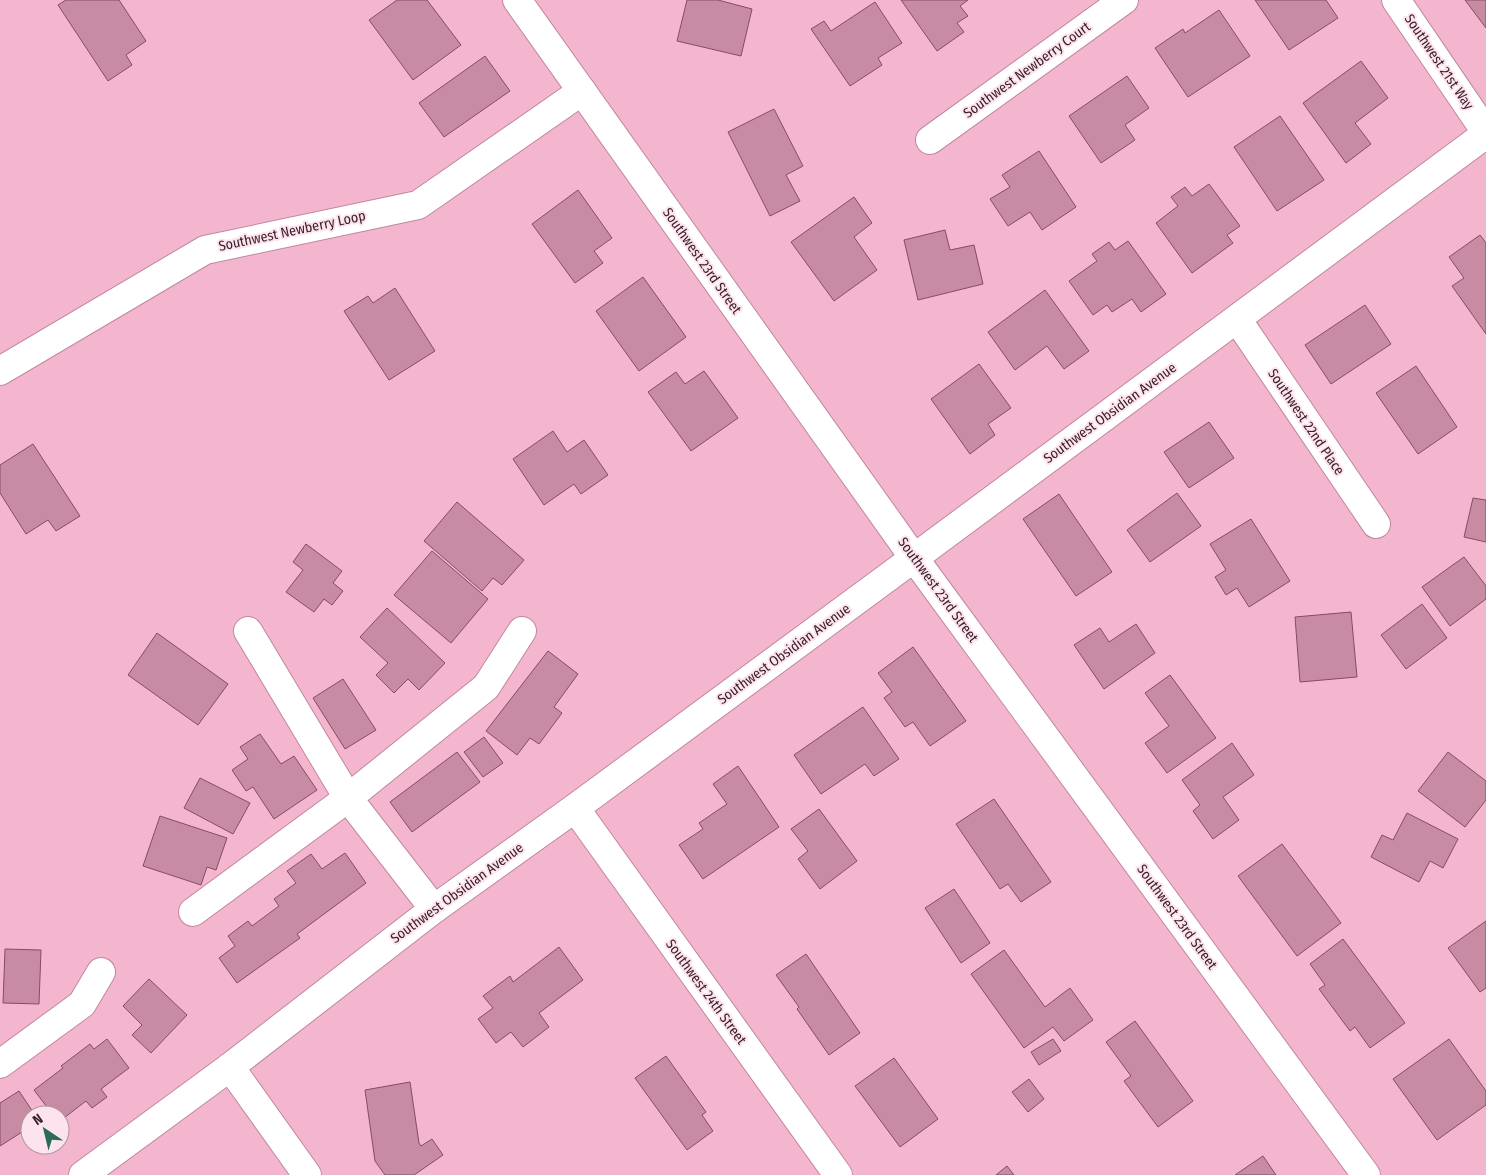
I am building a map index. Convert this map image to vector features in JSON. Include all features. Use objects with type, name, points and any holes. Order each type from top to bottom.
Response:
[{"type":"street","name":"Southwest 23rd Street","points":[[517,0],[914,558],[1366,1175]]},
{"type":"street","name":"Southwest Newberry Court","points":[[930,140],[1124,0]]},
{"type":"street","name":"Southwest 21st Way","points":[[1396,0],[1484,130]]},
{"type":"street","name":"Southwest Newberry Loop","points":[[0,371],[205,250],[418,205],[582,91]]},
{"type":"street","name":"Southwest Obsidian Avenue","points":[[82,1175],[230,1067],[434,909],[575,808],[1237,319],[1484,130]]},
{"type":"street","name":"Southwest 22nd Place","points":[[1237,319],[1376,524]]},
{"type":"street","points":[[248,631],[348,798],[434,909]]},
{"type":"street","points":[[193,912],[348,798],[486,687],[522,631]]},
{"type":"street","name":"Southwest 24th Street","points":[[575,808],[838,1175]]},
{"type":"street","points":[[0,1064],[82,1004],[101,972]]},
{"type":"street","points":[[230,1067],[307,1175]]},
{"type":"building","points":[[66,0],[119,0],[146,41],[126,55],[132,65],[108,81],[58,5]]},
{"type":"building","points":[[397,0],[427,0],[461,45],[413,80],[369,20]]},
{"type":"building","points":[[687,0],[718,0],[752,9],[741,56],[677,41]]},
{"type":"building","points":[[901,0],[968,0],[960,6],[968,16],[957,23],[964,32],[937,51]]},
{"type":"building","points":[[1255,0],[1326,0],[1338,18],[1289,50]]},
{"type":"building","points":[[1465,0],[1486,0],[1486,28]]},
{"type":"building","points":[[875,2],[902,43],[878,58],[882,65],[850,86],[811,29],[824,21],[831,31]]},
{"type":"building","points":[[1219,10],[1250,56],[1188,97],[1155,48],[1183,29],[1185,33]]},
{"type":"building","points":[[485,56],[510,91],[444,137],[419,103]]},
{"type":"building","points":[[1361,61],[1388,98],[1355,123],[1371,144],[1346,163],[1303,103]]},
{"type":"building","points":[[1127,76],[1149,108],[1125,125],[1135,140],[1101,163],[1069,116]]},
{"type":"building","points":[[774,109],[803,166],[786,175],[800,201],[770,216],[728,132]]},
{"type":"building","points":[[1280,116],[1324,180],[1277,211],[1234,147]]},
{"type":"building","points":[[1039,151],[1076,207],[1042,230],[1030,212],[1008,226],[990,199],[1010,187],[1002,175]]},
{"type":"building","points":[[1209,184],[1240,226],[1227,235],[1233,243],[1192,273],[1156,223],[1178,206],[1171,197],[1185,187],[1192,196]]},
{"type":"building","points":[[578,190],[612,238],[594,251],[603,263],[575,283],[532,224]]},
{"type":"building","points":[[854,197],[872,223],[854,237],[877,270],[834,301],[791,242]]},
{"type":"building","points":[[945,230],[950,250],[974,245],[983,284],[918,300],[904,240]]},
{"type":"building","points":[[1480,235],[1486,243],[1486,334],[1452,286],[1464,278],[1449,257]]},
{"type":"building","points":[[1128,241],[1166,294],[1141,312],[1132,299],[1112,312],[1107,305],[1093,315],[1069,281],[1097,261],[1092,254],[1109,242],[1115,250]]},
{"type":"building","points":[[643,277],[686,337],[639,371],[596,311]]},
{"type":"building","points":[[395,288],[435,351],[389,380],[344,311],[368,296],[373,303]]},
{"type":"building","points":[[1045,290],[1089,351],[1064,369],[1047,346],[1015,370],[988,332]]},
{"type":"building","points":[[1365,305],[1391,344],[1331,384],[1305,345]]},
{"type":"building","points":[[979,364],[1011,408],[988,424],[995,435],[970,454],[931,399]]},
{"type":"building","points":[[1416,366],[1457,427],[1418,454],[1376,393]]},
{"type":"building","points":[[704,371],[738,418],[691,451],[648,392],[676,372],[685,384]]},
{"type":"building","points":[[1209,422],[1234,458],[1189,488],[1164,452]]},
{"type":"building","points":[[553,431],[567,452],[584,440],[608,475],[581,494],[574,484],[544,505],[513,459]]},
{"type":"building","points":[[33,444],[80,516],[56,531],[48,520],[26,534],[0,493],[0,465]]},
{"type":"building","points":[[1177,493],[1201,526],[1150,562],[1127,530]]},
{"type":"building","points":[[1059,494],[1112,572],[1076,596],[1023,519]]},
{"type":"building","points":[[1473,498],[1486,500],[1486,542],[1464,537]]},
{"type":"building","points":[[457,502],[524,560],[502,585],[493,578],[482,591],[424,541]]},
{"type":"building","points":[[1251,519],[1290,581],[1249,607],[1237,588],[1226,595],[1215,577],[1226,570],[1210,544]]},
{"type":"building","points":[[306,544],[342,571],[333,583],[343,591],[332,605],[324,599],[314,612],[286,592],[303,570],[293,562]]},
{"type":"building","points":[[432,551],[488,599],[451,643],[394,595]]},
{"type":"building","points":[[1464,557],[1486,586],[1486,599],[1450,626],[1422,587]]},
{"type":"building","points":[[1422,604],[1447,638],[1406,669],[1381,635]]},
{"type":"building","points":[[387,608],[445,663],[419,690],[408,679],[394,693],[376,675],[388,663],[360,637]]},
{"type":"building","points":[[1351,612],[1357,677],[1300,682],[1295,617]]},
{"type":"building","points":[[1136,624],[1155,653],[1104,689],[1074,645],[1100,628],[1109,642]]},
{"type":"building","points":[[157,633],[228,684],[198,725],[128,675]]},
{"type":"building","points":[[913,647],[966,721],[930,746],[913,722],[905,727],[884,698],[892,692],[878,673]]},
{"type":"building","points":[[548,651],[578,674],[554,707],[562,713],[539,744],[530,738],[517,755],[486,731]]},
{"type":"building","points":[[1170,675],[1216,738],[1167,773],[1145,743],[1169,726],[1145,693]]},
{"type":"building","points":[[343,679],[376,730],[345,749],[313,698]]},
{"type":"building","points":[[863,707],[899,759],[874,776],[865,764],[821,794],[794,755]]},
{"type":"building","points":[[260,734],[281,764],[294,756],[317,790],[274,819],[253,787],[246,791],[232,770],[248,759],[240,747]]},
{"type":"building","points":[[484,737],[503,763],[483,777],[464,752]]},
{"type":"building","points":[[1232,743],[1254,775],[1223,797],[1239,820],[1213,839],[1193,811],[1200,805],[1182,780]]},
{"type":"building","points":[[457,752],[480,782],[412,832],[390,802]]},
{"type":"building","points":[[1448,752],[1486,781],[1486,800],[1465,827],[1418,791]]},
{"type":"building","points":[[738,766],[779,827],[703,879],[679,845],[703,829],[699,823],[727,804],[713,784]]},
{"type":"building","points":[[200,778],[250,803],[233,834],[184,808]]},
{"type":"building","points":[[994,799],[1051,882],[1021,902],[1008,884],[1000,889],[956,824]]},
{"type":"building","points":[[819,809],[857,861],[820,889],[798,859],[808,851],[791,829]]},
{"type":"building","points":[[1407,813],[1458,839],[1443,868],[1430,861],[1419,882],[1371,857],[1382,835],[1393,840]]},
{"type":"building","points":[[160,816],[227,838],[216,870],[207,867],[201,885],[143,866]]},
{"type":"building","points":[[1282,844],[1341,923],[1297,956],[1238,876]]},
{"type":"building","points":[[345,853],[366,883],[297,934],[300,938],[237,983],[219,958],[235,946],[228,936],[248,921],[252,926],[279,906],[274,899],[296,883],[287,871],[311,854],[322,869]]},
{"type":"building","points":[[954,889],[990,943],[961,963],[925,908]]},
{"type":"building","points":[[1486,921],[1486,988],[1480,992],[1448,948]]},
{"type":"building","points":[[1343,939],[1405,1023],[1370,1048],[1355,1027],[1350,1031],[1319,989],[1325,985],[1310,964]]},
{"type":"building","points":[[559,947],[583,980],[539,1013],[549,1027],[523,1047],[511,1032],[496,1043],[478,1019],[493,1008],[483,996],[510,976],[513,982]]},
{"type":"building","points":[[5,949],[41,950],[39,1004],[3,1003]]},
{"type":"building","points":[[1004,950],[1045,1007],[1070,988],[1093,1020],[1064,1041],[1053,1027],[1024,1048],[971,974]]},
{"type":"building","points":[[806,954],[860,1033],[829,1055],[797,1009],[799,1007],[776,975]]},
{"type":"building","points":[[149,979],[187,1015],[151,1053],[132,1035],[142,1025],[123,1006]]},
{"type":"building","points":[[1135,1021],[1193,1101],[1158,1127],[1124,1081],[1131,1076],[1106,1042]]},
{"type":"building","points":[[107,1039],[129,1068],[101,1089],[107,1097],[92,1108],[86,1101],[70,1113],[70,1105],[45,1105],[34,1090],[90,1044],[94,1049]]},
{"type":"building","points":[[1053,1039],[1061,1051],[1039,1065],[1031,1052]]},
{"type":"building","points":[[1449,1039],[1486,1091],[1486,1105],[1437,1140],[1393,1079]]},
{"type":"building","points":[[666,1056],[706,1112],[702,1115],[713,1131],[687,1150],[635,1078]]},
{"type":"building","points":[[894,1058],[938,1119],[900,1147],[855,1086]]},
{"type":"building","points":[[1029,1079],[1044,1099],[1028,1112],[1012,1092]]},
{"type":"building","points":[[410,1082],[419,1143],[421,1146],[432,1139],[443,1155],[414,1175],[385,1175],[375,1161],[365,1090]]},
{"type":"building","points":[[19,1091],[28,1105],[20,1105],[20,1133],[0,1146],[0,1103]]},
{"type":"building","points":[[1263,1156],[1276,1175],[1235,1175]]},
{"type":"building","points":[[1007,1166],[1014,1175],[996,1175]]}]
